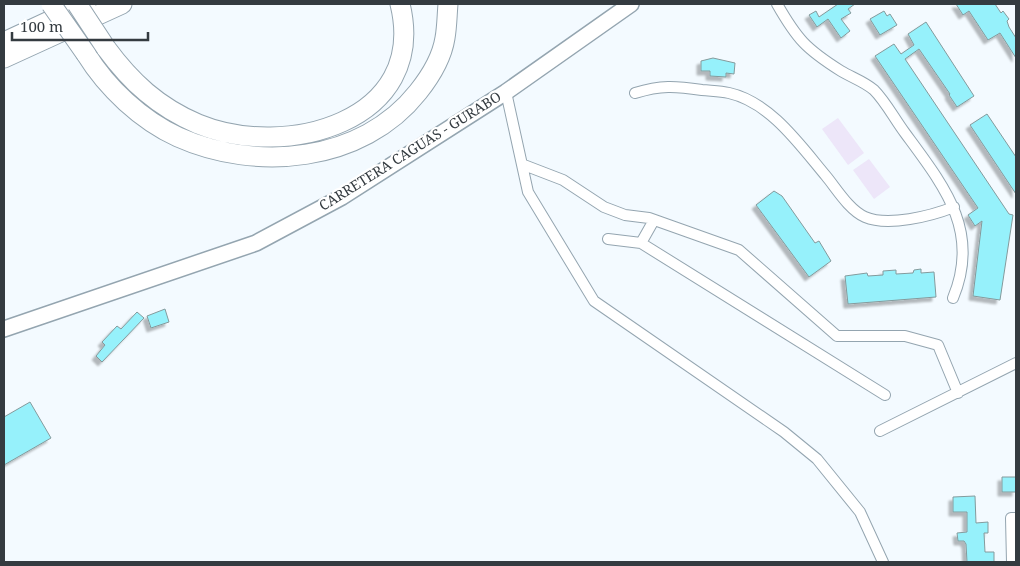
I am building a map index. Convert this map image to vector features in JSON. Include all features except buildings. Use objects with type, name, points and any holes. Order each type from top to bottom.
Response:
[{"type":"highway","points":[[52,4],[97,72],[113,90],[154,123],[177,137],[230,153],[280,158],[323,151],[366,135],[400,112],[423,85],[439,56],[445,39],[448,4]]},
{"type":"highway","points":[[76,4],[123,71],[152,98],[181,116],[222,132],[243,136],[289,137],[328,129],[344,122],[361,113],[381,96],[400,62],[404,45],[405,29],[400,4]]},
{"type":"highway","points":[[4,42],[86,4]]},
{"type":"highway","points":[[4,58],[122,4]]},
{"type":"main road","name":"CARRETERA CAGUAS - GURABO","points":[[4,329],[256,242],[342,197],[506,92],[631,4]]},
{"type":"street","points":[[777,4],[792,32],[816,55],[874,90],[921,154],[954,207],[963,232],[964,254],[953,298]]},
{"type":"street","points":[[635,93],[655,87],[677,86],[728,92],[748,101],[775,119],[794,138],[852,208],[865,217],[882,220],[912,219],[939,213],[954,207]]},
{"type":"street","points":[[506,92],[524,165],[528,192],[594,302],[784,432],[817,459],[860,512],[883,562]]},
{"type":"street","points":[[524,165],[563,180],[604,207],[625,216],[654,220],[739,250],[837,336],[905,336],[938,345],[958,393]]},
{"type":"street","points":[[641,243],[654,220]]},
{"type":"street","points":[[608,239],[641,243],[885,395]]},
{"type":"street","points":[[880,431],[1016,363]]},
{"type":"street","points":[[1012,562],[1014,518]]},
{"type":"shaded area","points":[[838,118],[864,153],[848,165],[822,129]]},
{"type":"shaded area","points":[[869,159],[890,187],[874,199],[853,170]]}]
